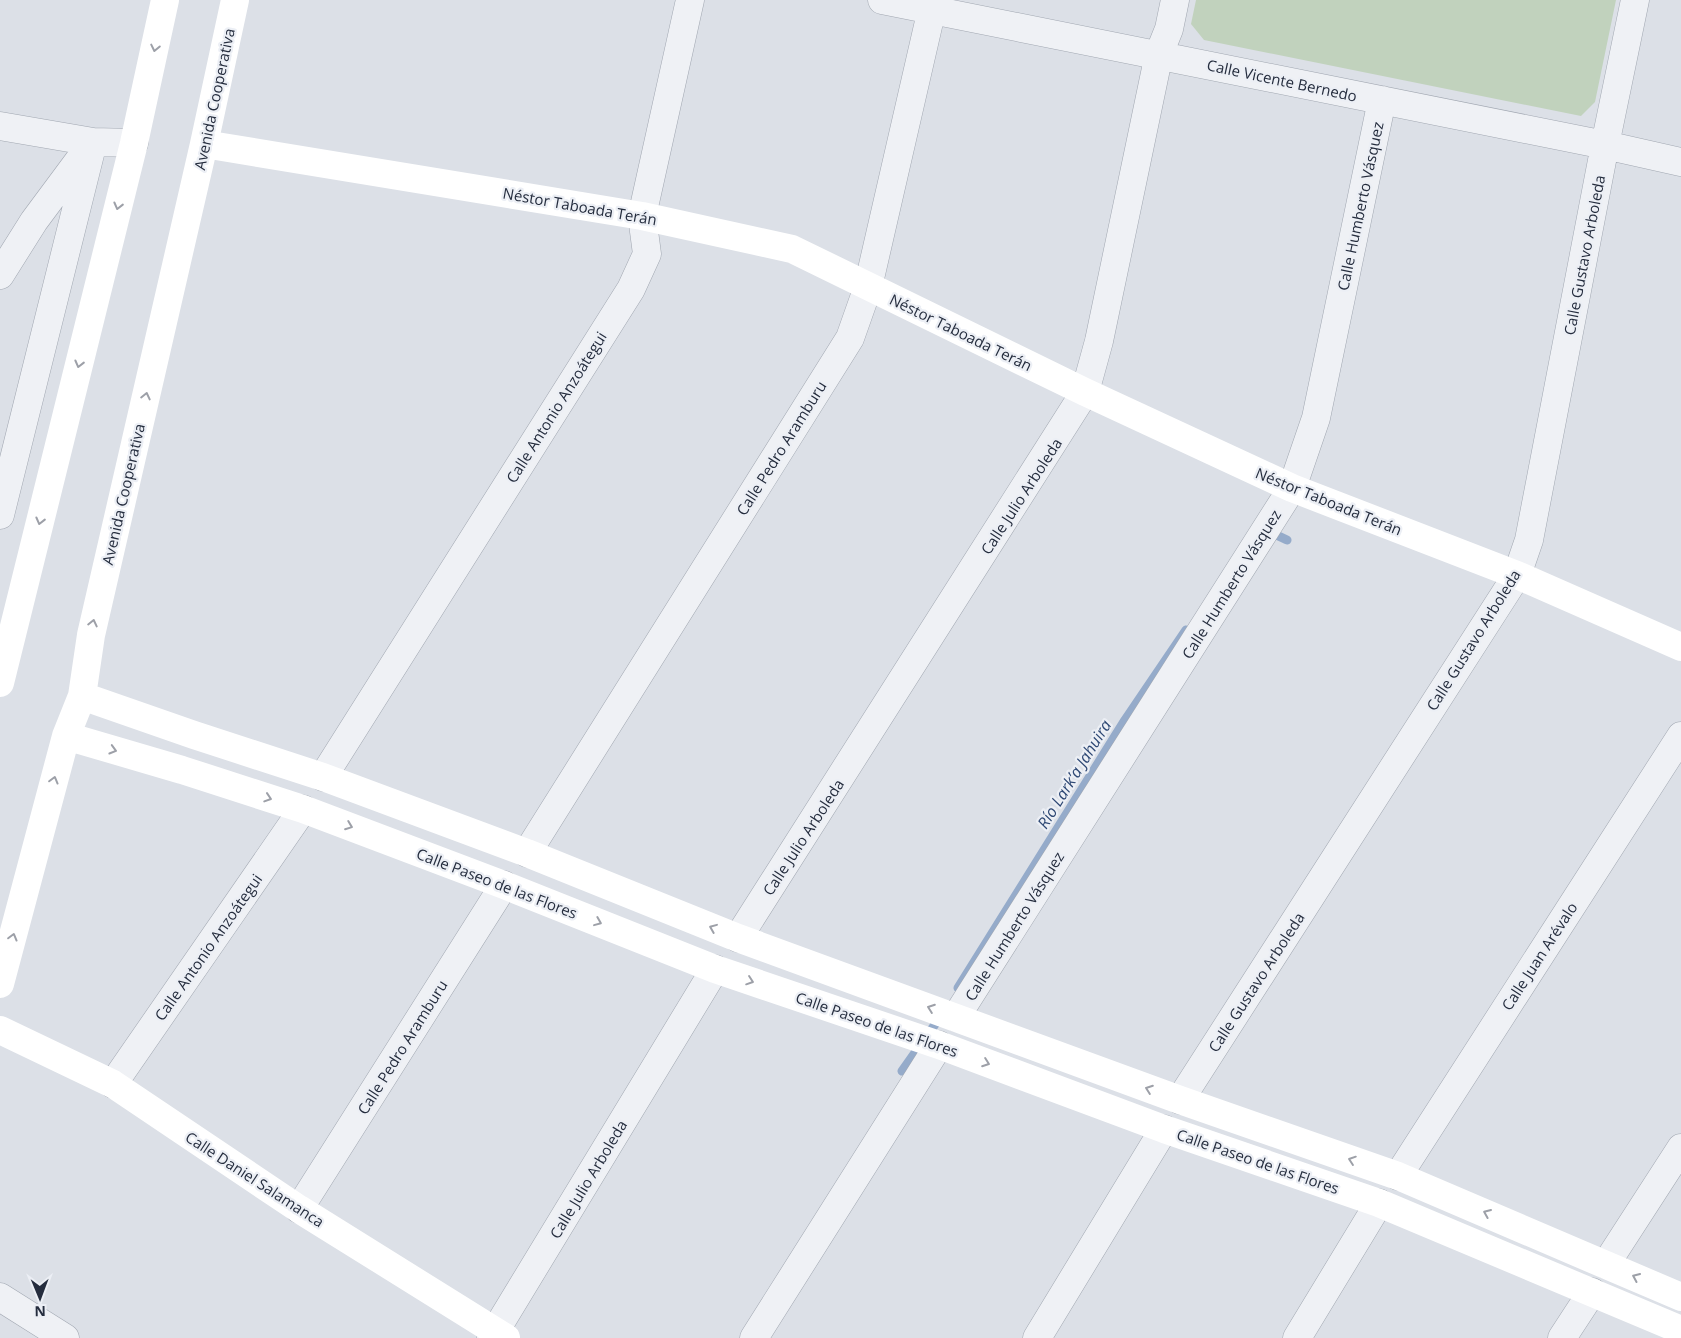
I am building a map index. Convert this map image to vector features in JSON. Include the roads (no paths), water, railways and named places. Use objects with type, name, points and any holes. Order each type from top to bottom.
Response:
[{"type":"street","points":[[0,683],[134,143],[165,0]]},
{"type":"street","name":"Avenida Cooperativa","points":[[0,984],[66,736],[82,696],[93,626],[204,144],[235,0]]},
{"type":"street","name":"Calle Antonio Anzoátegui","points":[[323,777],[631,289],[647,254],[642,216],[690,0]]},
{"type":"street","name":"Calle Vicente Bernedo","points":[[882,0],[933,5],[1158,54],[1681,162]]},
{"type":"street","name":"Calle Julio Arboleda","points":[[738,938],[1086,392],[1099,341],[1158,54],[1169,29],[1175,0]]},
{"type":"street","name":"Calle Gustavo Arboleda","points":[[1180,1100],[1516,575],[1529,540],[1605,145],[1635,0]]},
{"type":"street","name":"Calle Pedro Aramburu","points":[[527,853],[850,338],[868,287],[933,5]]},
{"type":"street","name":"Calle Humberto Vásquez","points":[[956,1017],[1292,488],[1316,418],[1382,100]]},
{"type":"street","points":[[0,126],[93,142],[134,143]]},
{"type":"street","points":[[0,275],[34,222],[93,142]]},
{"type":"street","points":[[0,515],[93,142]]},
{"type":"street","name":"Néstor Taboada Terán","points":[[204,144],[642,216],[792,249],[1086,392],[1292,488],[1516,575],[1681,647]]},
{"type":"street","name":"Calle Paseo de las Flores","points":[[82,696],[323,777],[527,853],[738,938],[1180,1100],[1398,1176],[1681,1296]]},
{"type":"street","name":"Calle Paseo de las Flores","points":[[66,736],[182,770],[303,809],[504,885],[715,969],[939,1045],[1164,1129],[1379,1203],[1681,1330]]},
{"type":"street","name":"Calle Juan Arévalo","points":[[1398,1176],[1681,736]]},
{"type":"street","points":[[303,809],[323,777]]},
{"type":"street","name":"Calle Antonio Anzoátegui","points":[[113,1084],[303,809]]},
{"type":"street","points":[[504,885],[527,853]]},
{"type":"street","name":"Calle Pedro Aramburu","points":[[299,1209],[504,885]]},
{"type":"street","points":[[715,969],[738,938]]},
{"type":"street","name":"Calle Julio Arboleda","points":[[498,1336],[715,969]]},
{"type":"street","points":[[754,1338],[956,1017]]},
{"type":"street","name":"Calle Daniel Salamanca","points":[[0,1030],[113,1084],[299,1209],[498,1336]]},
{"type":"street","points":[[1037,1338],[1180,1100]]},
{"type":"street","points":[[1562,1338],[1592,1292],[1606,1264],[1681,1148]]},
{"type":"street","points":[[1297,1338],[1379,1203],[1398,1176]]},
{"type":"street","points":[[0,1297],[65,1338]]},
{"type":"waterway","name":"Río Lark’a Jahuira","points":[[1268,531],[1287,540]]},
{"type":"waterway","name":"Río Lark’a Jahuira","points":[[958,988],[1125,720],[1186,630]]},
{"type":"waterway","name":"Río Lark’a Jahuira","points":[[902,1071],[941,1016]]}]
